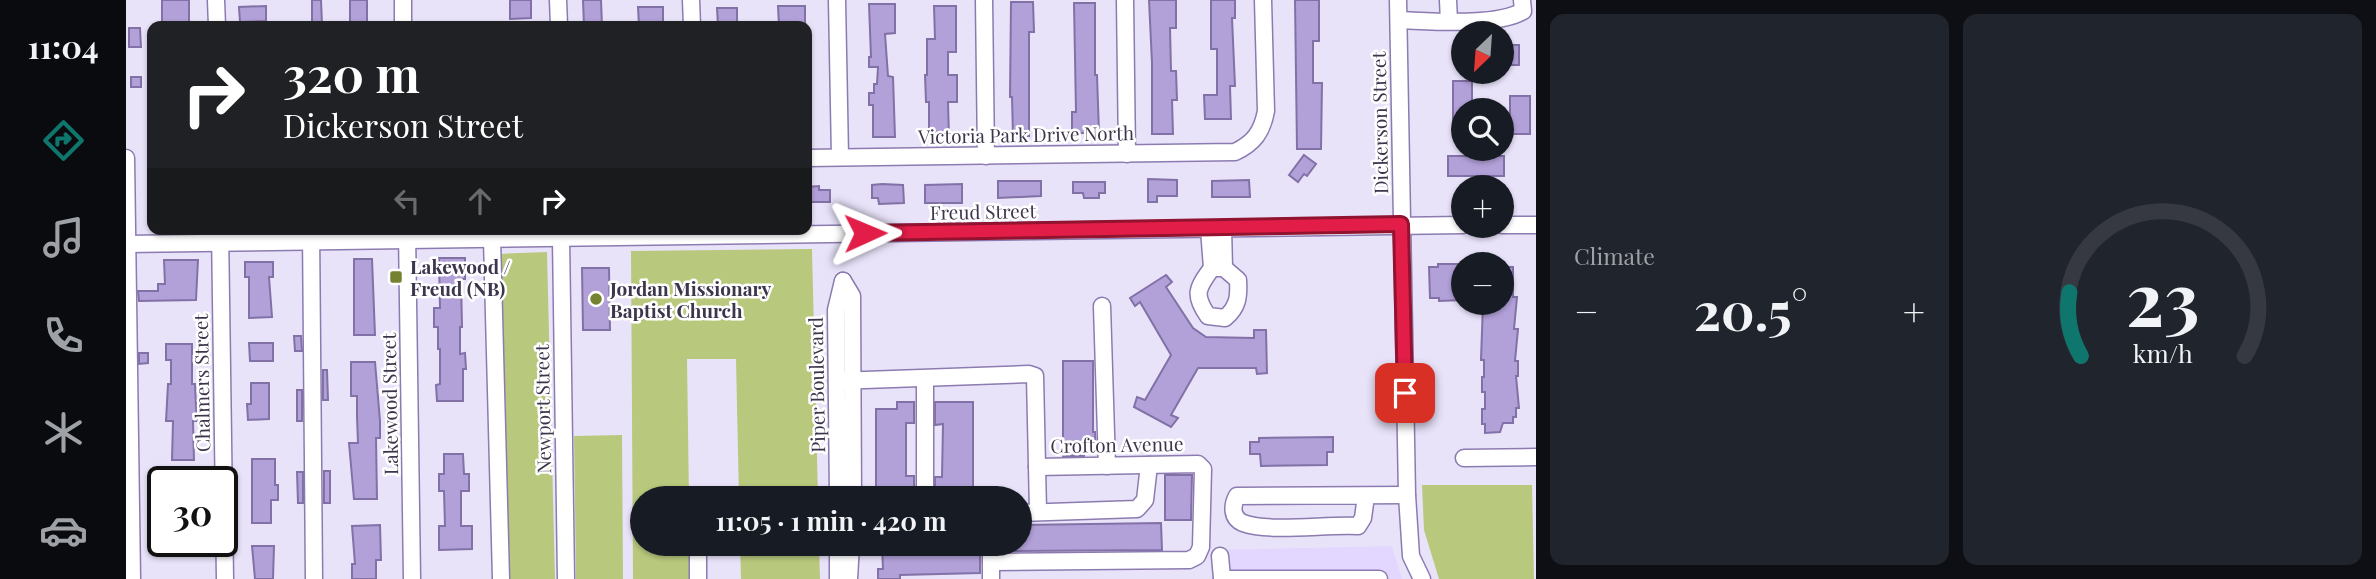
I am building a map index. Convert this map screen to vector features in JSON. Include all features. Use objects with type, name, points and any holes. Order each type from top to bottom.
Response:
[{"type":"street","points":[[216,0],[217,21]]},
{"type":"street","points":[[403,0],[403,21]]},
{"type":"street","points":[[558,0],[559,21]]},
{"type":"street","points":[[691,0],[692,21]]},
{"type":"street","points":[[836,0],[840,157]]},
{"type":"street","points":[[984,0],[986,156]]},
{"type":"street","points":[[1125,0],[1127,154]]},
{"type":"street","name":"Victoria Park Drive North","points":[[812,158],[1223,153],[1244,148],[1258,136],[1266,111],[1263,0]]},
{"type":"street","name":"Dickerson Street","points":[[1398,0],[1407,495],[1411,556],[1422,579]]},
{"type":"street","points":[[1448,0],[1449,21]]},
{"type":"street","points":[[1399,20],[1472,21],[1515,15],[1523,11],[1522,0]]},
{"type":"street","points":[[126,158],[132,579]]},
{"type":"street","name":"Freud Street","points":[[812,235],[1451,225]]},
{"type":"street","points":[[1514,225],[1536,225]]},
{"type":"street","points":[[1216,229],[1218,268]]},
{"type":"street","points":[[311,235],[314,579]]},
{"type":"street","name":"Freud Street","points":[[126,244],[220,236],[407,235],[492,239],[779,235]]},
{"type":"street","name":"Lakewood Street","points":[[407,235],[412,579]]},
{"type":"street","name":"Chalmers Street","points":[[220,236],[225,579]]},
{"type":"street","name":"Newport Street","points":[[561,238],[566,579]]},
{"type":"street","points":[[492,239],[500,579]]},
{"type":"street","name":"Piper Boulevard","points":[[839,486],[844,381],[852,296],[843,281],[836,310],[844,381],[852,486]]},
{"type":"street","points":[[1102,306],[1107,466]]},
{"type":"street","points":[[844,381],[1029,374],[1035,376],[1038,511]]},
{"type":"street","points":[[925,379],[925,486]]},
{"type":"street","points":[[1464,458],[1536,457]]},
{"type":"street","name":"Crofton Avenue","points":[[991,562],[1189,560],[1197,556],[1201,547],[1203,469],[1198,464],[1037,467]]},
{"type":"street","points":[[1032,512],[1137,509],[1145,500],[1149,465]]},
{"type":"street","points":[[1366,496],[1363,518],[1358,526],[1272,527],[1241,523],[1234,514],[1233,504],[1237,496],[1407,495]]},
{"type":"street","points":[[698,556],[698,579]]},
{"type":"street","points":[[838,556],[838,579]]},
{"type":"street","points":[[849,579],[850,556]]},
{"type":"street","points":[[991,556],[991,579]]},
{"type":"street","points":[[1220,556],[1222,579],[1379,579]]},
{"type":"shaded area","points":[[1392,546],[1402,579],[1212,579],[1211,550]]},
{"type":"green space","points":[[812,249],[818,486],[739,486],[736,359],[687,359],[689,486],[632,486],[631,251]]},
{"type":"green space","points":[[547,252],[555,579],[506,579],[498,254]]},
{"type":"green space","points":[[622,435],[623,579],[576,579],[574,436]]},
{"type":"green space","points":[[1422,485],[1532,485],[1534,579],[1439,579],[1424,530]]},
{"type":"green space","points":[[633,556],[690,556],[690,579],[633,579]]},
{"type":"green space","points":[[740,556],[819,556],[820,579],[741,579]]},
{"type":"building","points":[[162,0],[189,0],[189,21],[162,21]]},
{"type":"building","points":[[312,0],[321,0],[322,21],[312,21]]},
{"type":"building","points":[[350,0],[367,0],[367,21],[350,21]]},
{"type":"building","points":[[510,0],[531,0],[531,18],[510,19]]},
{"type":"building","points":[[583,0],[601,0],[602,21],[584,21]]},
{"type":"building","points":[[1149,0],[1176,0],[1176,28],[1170,28],[1171,71],[1176,71],[1177,100],[1172,100],[1173,134],[1152,134]]},
{"type":"building","points":[[1211,0],[1235,0],[1235,18],[1232,18],[1235,86],[1230,86],[1231,119],[1205,119],[1204,95],[1217,95],[1217,49],[1211,49]]},
{"type":"building","points":[[1295,0],[1319,0],[1319,41],[1313,41],[1313,83],[1322,83],[1321,149],[1297,149]]},
{"type":"building","points":[[1011,2],[1033,2],[1034,32],[1029,32],[1029,136],[1013,136],[1010,97]]},
{"type":"building","points":[[1074,3],[1095,3],[1095,75],[1099,133],[1072,133],[1072,112],[1076,112]]},
{"type":"building","points":[[869,4],[895,4],[895,33],[885,34],[888,76],[893,77],[895,137],[873,137],[873,105],[869,105],[869,93],[874,93],[878,67],[869,67]]},
{"type":"building","points":[[266,6],[266,21],[240,21],[239,7]]},
{"type":"building","points":[[778,6],[805,6],[805,21],[779,21]]},
{"type":"building","points":[[934,6],[956,6],[956,52],[948,52],[948,75],[957,75],[957,102],[948,102],[949,137],[929,137],[929,102],[926,102],[925,75],[927,39],[935,39]]},
{"type":"building","points":[[638,7],[663,7],[663,21],[639,21]]},
{"type":"building","points":[[717,8],[737,8],[737,21],[718,21]]},
{"type":"building","points":[[129,28],[140,28],[141,47],[129,47]]},
{"type":"building","points":[[1514,45],[1519,45],[1519,65],[1514,65]]},
{"type":"building","points":[[131,77],[141,77],[141,87],[131,87]]},
{"type":"building","points":[[1453,84],[1472,84],[1472,98],[1453,98]]},
{"type":"building","points":[[1530,96],[1530,134],[1514,134],[1514,98],[1510,98]]},
{"type":"building","points":[[1304,155],[1316,164],[1307,176],[1304,174],[1298,182],[1289,175]]},
{"type":"building","points":[[1448,156],[1451,156],[1451,161],[1504,161],[1504,175],[1448,176]]},
{"type":"building","points":[[1148,179],[1177,180],[1177,196],[1157,196],[1157,202],[1148,202]]},
{"type":"building","points":[[1249,180],[1250,197],[1212,197],[1212,181]]},
{"type":"building","points":[[998,181],[1041,181],[1041,196],[998,198]]},
{"type":"building","points":[[1073,182],[1105,182],[1105,193],[1099,193],[1099,198],[1084,198],[1083,193],[1073,193]]},
{"type":"building","points":[[962,184],[962,203],[925,203],[925,185]]},
{"type":"building","points":[[872,185],[903,185],[904,203],[879,204],[878,198],[872,198]]},
{"type":"building","points":[[812,187],[830,190],[830,202],[812,202]]},
{"type":"building","points":[[439,258],[465,258],[465,279],[461,279],[460,327],[460,354],[465,353],[466,369],[463,369],[463,401],[437,401],[440,349],[438,327],[434,327],[434,308],[440,308]]},
{"type":"building","points":[[354,259],[372,259],[375,335],[354,335]]},
{"type":"building","points":[[164,260],[198,260],[196,300],[139,301],[138,291],[158,291],[158,284],[165,284]]},
{"type":"building","points":[[245,262],[273,262],[273,277],[269,277],[272,317],[249,318],[249,277],[245,277]]},
{"type":"building","points":[[1438,264],[1451,264],[1451,300],[1430,298],[1429,267],[1438,267]]},
{"type":"building","name":"Jordan Missionary Baptist Church","points":[[582,268],[609,268],[610,330],[583,330]]},
{"type":"building","points":[[1166,275],[1172,282],[1166,287],[1193,328],[1206,337],[1254,338],[1254,330],[1266,330],[1267,373],[1257,374],[1256,368],[1198,368],[1171,415],[1178,418],[1171,427],[1134,407],[1137,397],[1145,400],[1171,355],[1140,302],[1135,306],[1130,298]]},
{"type":"building","points":[[1514,297],[1517,297],[1514,329],[1518,329],[1515,361],[1518,361],[1516,376],[1519,408],[1516,408],[1513,423],[1503,423],[1500,432],[1485,433],[1485,424],[1482,424],[1485,392],[1482,392],[1484,360],[1481,360],[1483,315],[1514,315]]},
{"type":"building","points":[[294,336],[301,336],[302,351],[295,351]]},
{"type":"building","points":[[249,343],[273,343],[273,361],[250,361]]},
{"type":"building","points":[[166,344],[192,344],[192,384],[195,384],[197,421],[193,421],[194,460],[172,460],[173,421],[166,421],[171,360],[166,360]]},
{"type":"building","points":[[139,353],[148,353],[148,363],[139,364]]},
{"type":"building","points":[[1063,361],[1093,361],[1093,432],[1096,452],[1084,452],[1084,456],[1063,456]]},
{"type":"building","points":[[351,362],[375,362],[380,421],[380,438],[376,438],[377,499],[354,499],[349,443],[358,443],[357,396],[351,396]]},
{"type":"building","points":[[323,370],[327,370],[328,400],[323,400]]},
{"type":"building","points":[[251,383],[269,383],[269,419],[248,420],[247,404],[251,404]]},
{"type":"building","points":[[297,390],[302,390],[302,421],[297,421]]},
{"type":"building","points":[[897,402],[914,402],[914,423],[906,423],[906,476],[914,476],[914,486],[876,486],[876,409],[897,409]]},
{"type":"building","points":[[935,402],[973,402],[973,486],[935,486],[935,477],[942,477],[943,424],[935,425]]},
{"type":"building","points":[[1333,437],[1333,452],[1327,452],[1327,465],[1261,466],[1260,454],[1250,454],[1250,442],[1259,442],[1259,438]]},
{"type":"building","points":[[444,454],[463,454],[464,474],[469,474],[469,491],[461,491],[461,526],[472,526],[472,549],[439,550],[439,526],[445,526],[444,491],[439,491],[439,474],[444,474]]},
{"type":"building","points":[[252,459],[275,459],[278,500],[271,500],[271,523],[252,523]]},
{"type":"building","points":[[324,471],[330,471],[330,503],[324,503]]},
{"type":"building","points":[[297,472],[303,472],[303,503],[298,503]]},
{"type":"building","points":[[1165,475],[1192,475],[1191,520],[1165,520]]},
{"type":"building","points":[[1161,523],[1162,550],[1032,551],[1032,525]]},
{"type":"building","points":[[380,525],[381,560],[376,560],[376,579],[352,579],[352,564],[355,564],[352,526]]},
{"type":"building","points":[[252,546],[274,546],[273,579],[255,579]]},
{"type":"building","points":[[882,556],[980,556],[980,573],[900,575],[900,579],[878,579],[878,569],[883,569]]},
{"type":"place","name":"Lakewood / Freud (NB)","points":[[396,277]]},
{"type":"place","name":"Jordan Missionary Baptist Church","points":[[596,299]]},
{"type":"route","points":[[865,233],[1401,224],[1405,393]]}]
